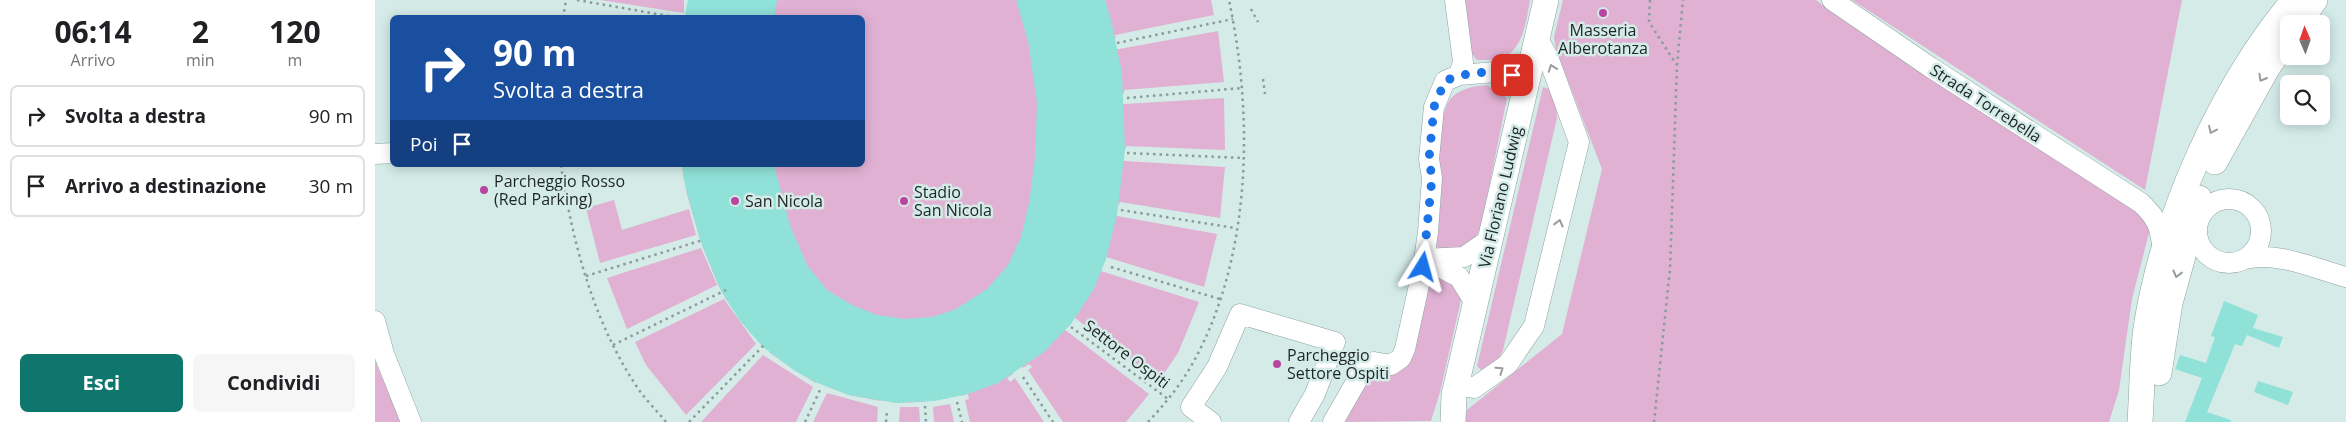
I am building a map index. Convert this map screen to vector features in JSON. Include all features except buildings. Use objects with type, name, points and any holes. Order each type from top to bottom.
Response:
[{"type":"main road","name":"Via Floriano Ludwig","points":[[1455,390],[1546,0]]},
{"type":"main road","points":[[2155,422],[2164,336],[2186,235],[2193,189],[2215,123],[2233,88],[2262,43],[2294,0]]},
{"type":"main road","points":[[2304,15],[2315,0]]},
{"type":"main road","points":[[2123,422],[2146,328],[2186,235],[2193,189],[2280,50]]},
{"type":"main road","points":[[2140,422],[2146,328]]},
{"type":"main road","points":[[1437,422],[1455,390]]},
{"type":"main road","points":[[1453,422],[1455,390]]},
{"type":"street","points":[[1455,0],[1463,62],[1459,75]]},
{"type":"street","name":"Strada Torrebella","points":[[1832,0],[1930,67],[2141,203],[2156,218],[2160,228],[2186,235]]},
{"type":"street","points":[[1455,390],[1474,388],[1508,364],[1534,326],[1579,142],[1549,57],[1537,37]]},
{"type":"street","points":[[1333,422],[1364,368],[1375,362],[1391,365],[1401,358],[1405,350],[1424,259],[1432,178],[1429,159],[1434,107],[1445,81],[1459,75],[1496,72],[1528,78]]},
{"type":"street","points":[[375,154],[390,153]]},
{"type":"street","points":[[2141,203],[2157,206],[2193,189]]},
{"type":"street","points":[[2186,235],[2213,203],[2228,199],[2243,202],[2252,207],[2258,216],[2265,247],[2277,258]]},
{"type":"street","points":[[2186,235],[2197,236],[2200,246],[2207,254],[2215,260],[2225,263],[2235,263],[2245,259],[2260,257],[2277,258],[2346,277]]},
{"type":"street","points":[[2245,259],[2253,253],[2261,236]]},
{"type":"street","points":[[1424,259],[1464,256],[1490,240]]},
{"type":"street","points":[[1424,259],[1459,277],[1475,303]]},
{"type":"street","points":[[1211,422],[1191,407],[1217,366],[1240,314],[1335,342],[1315,394],[1299,422]]},
{"type":"street","points":[[375,322],[384,354],[411,422]]},
{"type":"path","points":[[564,15],[566,0]]},
{"type":"path","points":[[577,0],[663,15]]},
{"type":"path","points":[[1148,422],[1169,400],[1190,369],[1210,328],[1229,269],[1244,158],[1242,88],[1229,0]]},
{"type":"path","points":[[1650,0],[1649,22],[1677,65]]},
{"type":"path","points":[[1654,422],[1670,268],[1677,65],[1683,0]]},
{"type":"path","points":[[1251,9],[1257,22]]},
{"type":"path","points":[[1117,43],[1233,19]]},
{"type":"path","points":[[1263,80],[1265,94]]},
{"type":"path","points":[[1127,98],[1242,88]]},
{"type":"path","points":[[1127,153],[1244,158]]},
{"type":"path","points":[[561,167],[567,210],[586,276],[613,346],[639,390],[665,422]]},
{"type":"path","points":[[1121,210],[1236,228]]},
{"type":"path","points":[[586,276],[703,240]]},
{"type":"path","points":[[1111,267],[1220,299]]},
{"type":"path","points":[[613,346],[725,290]]},
{"type":"path","name":"Settore Ospiti","points":[[1071,327],[1169,400]]},
{"type":"path","points":[[689,422],[764,345]]},
{"type":"path","points":[[1023,377],[1053,422]]},
{"type":"path","points":[[805,422],[820,390]]},
{"type":"path","points":[[957,402],[962,422]]},
{"type":"path","points":[[925,406],[926,422]]},
{"type":"path","points":[[886,422],[887,410]]},
{"type":"shaded area","points":[[600,0],[684,0],[684,13]]},
{"type":"shaded area","name":"Stadio San Nicola","points":[[688,0],[1211,0],[1214,15],[1115,35],[1116,38],[1111,40],[1112,49],[1119,49],[1218,31],[1224,82],[1124,90],[1124,93],[1119,95],[1120,104],[1224,98],[1225,150],[1126,146],[1126,149],[1121,149],[1120,159],[1125,161],[1225,167],[1220,218],[1120,202],[1119,205],[1113,205],[1112,213],[1117,216],[1217,234],[1204,287],[1106,257],[1101,271],[1199,302],[1178,353],[1159,381],[1075,318],[1060,326],[1149,394],[1126,422],[1063,422],[1028,370],[1032,367],[1029,364],[1023,368],[1019,362],[1010,368],[1013,374],[1007,378],[1010,382],[1015,378],[1044,422],[970,422],[965,400],[969,399],[968,394],[961,396],[959,389],[948,391],[949,398],[921,402],[894,403],[895,395],[882,393],[881,401],[849,395],[828,387],[831,381],[821,376],[816,383],[769,352],[774,346],[766,339],[760,343],[725,298],[731,295],[727,284],[719,287],[702,245],[707,243],[705,234],[699,236],[686,191],[692,190],[690,180],[684,181],[682,167],[865,167],[865,15],[687,15]]},
{"type":"shaded area","points":[[1461,0],[1530,0],[1522,36],[1513,51],[1497,59],[1477,60],[1467,48]]},
{"type":"shaded area","points":[[1563,0],[1816,0],[1841,19],[2152,221],[2132,299],[2119,390],[2109,422],[1465,422],[1467,410],[1562,334],[1602,169],[1556,50],[1554,37]]},
{"type":"shaded area","points":[[1852,0],[2182,0],[2145,190]]},
{"type":"shaded area","points":[[1487,85],[1507,98],[1481,227],[1472,245],[1446,251],[1435,246],[1438,149],[1444,113],[1449,101],[1456,94],[1471,87]]},
{"type":"shaded area","points":[[1543,87],[1550,89],[1556,107],[1557,118],[1503,350],[1498,360],[1481,370],[1477,366]]},
{"type":"shaded area","points":[[614,200],[622,230],[689,209],[696,235],[600,263],[586,208]]},
{"type":"shaded area","points":[[701,248],[717,285],[627,329],[607,278]]},
{"type":"shaded area","points":[[1426,271],[1457,283],[1463,291],[1440,392],[1431,421],[1343,422],[1368,373],[1397,370]]},
{"type":"shaded area","points":[[724,299],[756,344],[686,415],[646,365],[635,342]]},
{"type":"shaded area","points":[[763,355],[813,387],[796,422],[701,422]]},
{"type":"shaded area","points":[[375,361],[401,422],[375,422]]},
{"type":"shaded area","points":[[827,393],[878,407],[877,422],[813,422]]},
{"type":"shaded area","points":[[950,404],[954,422],[934,422],[933,407]]},
{"type":"shaded area","points":[[900,407],[919,407],[920,422],[899,422]]},
{"type":"place","name":"Masseria Alberotanza","points":[[1603,13]]},
{"type":"place","name":"Parcheggio Rosso (Red Parking)","points":[[484,190]]},
{"type":"place","name":"San Nicola","points":[[735,201]]},
{"type":"place","name":"Stadio San Nicola","points":[[904,201]]},
{"type":"place","name":"Parcheggio Settore Ospiti","points":[[1277,364]]},
{"type":"route","points":[[1423,267],[1432,178],[1429,159],[1434,107],[1445,81],[1459,75],[1496,72],[1512,75]]}]
